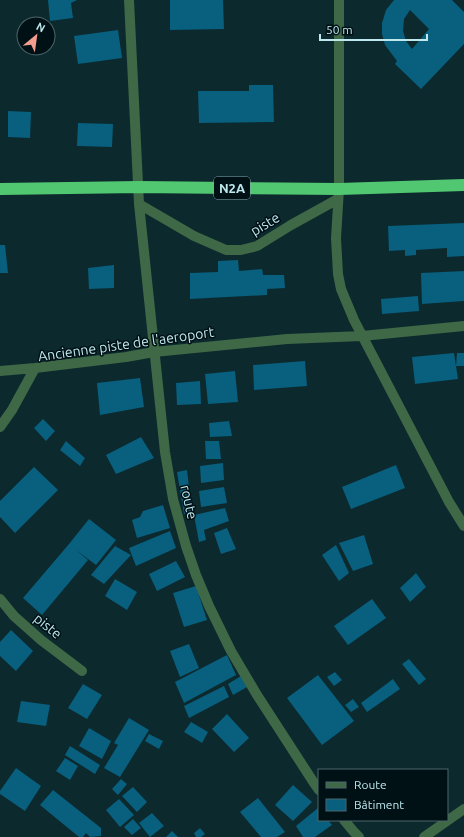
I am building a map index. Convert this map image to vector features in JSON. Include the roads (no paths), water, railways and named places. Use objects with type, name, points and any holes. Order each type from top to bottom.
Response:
[{"type":"highway","name":"N2A","points":[[0,189],[138,187],[339,194],[464,184]]},
{"type":"street","name":"route","points":[[129,0],[139,204],[165,452],[173,499],[196,575],[231,651],[257,695],[318,789]]},
{"type":"street","points":[[339,0],[339,194],[336,238],[338,274],[341,289],[362,336],[449,502],[464,526]]},
{"type":"street","name":"piste","points":[[139,204],[194,236],[226,250],[241,250],[257,246],[339,194]]},
{"type":"street","name":"Ancienne piste de l'aeroport","points":[[0,427],[12,410],[35,368],[126,357],[154,352],[287,339],[362,336],[464,326]]},
{"type":"street","points":[[0,371],[35,368]]},
{"type":"street","name":"piste","points":[[0,599],[14,616],[41,640],[82,671]]},
{"type":"street","points":[[448,820],[464,809]]},
{"type":"street","points":[[345,821],[359,837]]},
{"type":"street","points":[[424,837],[447,821]]}]
